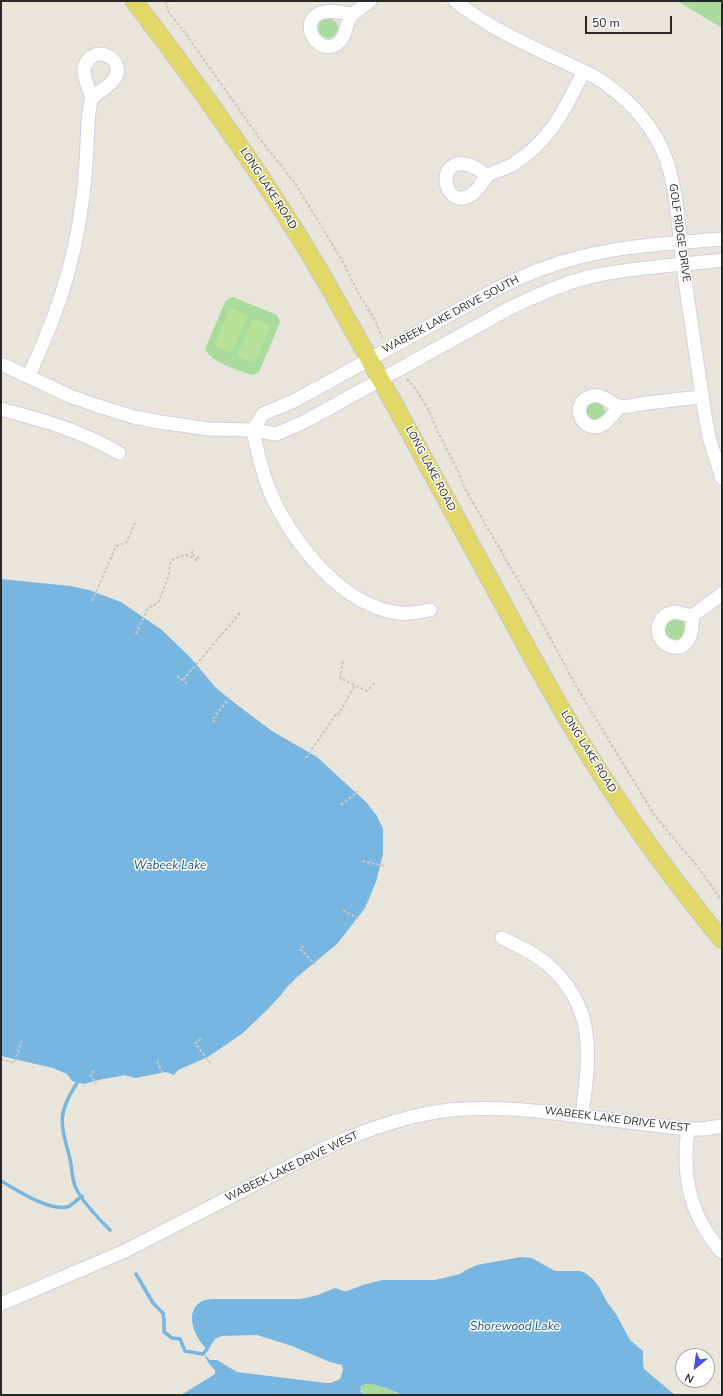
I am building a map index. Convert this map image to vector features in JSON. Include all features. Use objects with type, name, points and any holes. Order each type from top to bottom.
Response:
[{"type":"main road","name":"LONG LAKE ROAD","points":[[134,1],[195,82],[256,169],[324,279],[381,379],[503,605],[564,714],[597,768],[664,866],[722,940]]},
{"type":"street","points":[[353,14],[370,1]]},
{"type":"street","name":"GOLF RIDGE DRIVE","points":[[455,1],[496,28],[609,86],[641,115],[662,149],[672,182],[702,397],[710,442],[722,478]]},
{"type":"street","points":[[487,176],[510,166],[523,158],[539,144],[560,119],[584,72]]},
{"type":"street","points":[[28,377],[57,309],[80,222],[85,182],[87,117],[92,97]]},
{"type":"street","name":"WABEEK LAKE DRIVE SOUTH","points":[[253,430],[263,414],[296,400],[524,275],[579,257],[598,253],[638,246],[722,239]]},
{"type":"street","name":"WABEEK LAKE DRIVE SOUTH","points":[[1,364],[76,398],[134,417],[209,429],[253,430],[276,434],[290,429],[510,308],[542,293],[568,283],[598,275],[722,260]]},
{"type":"street","points":[[620,406],[702,397]]},
{"type":"street","points":[[1,409],[47,421],[73,430],[100,442],[119,453]]},
{"type":"street","points":[[253,430],[258,455],[270,492],[290,527],[311,557],[321,568],[344,588],[370,605],[400,613],[430,610]]},
{"type":"street","points":[[692,616],[722,594]]},
{"type":"street","points":[[502,938],[523,948],[546,964],[566,985],[578,1007],[583,1019],[588,1045],[587,1075],[582,1116]]},
{"type":"street","name":"WABEEK LAKE DRIVE WEST","points":[[1,1304],[139,1244],[325,1148],[394,1121],[425,1114],[467,1109],[515,1109],[688,1129],[703,1129],[722,1126]]},
{"type":"street","points":[[688,1129],[685,1149],[689,1192],[700,1220],[722,1252]]},
{"type":"path","points":[[165,1],[169,13],[183,30],[260,139],[296,183],[343,262],[358,294],[375,320],[382,338]]},
{"type":"path","points":[[405,377],[416,389],[428,409],[455,464],[464,487],[603,732],[655,816],[698,867],[722,901]]},
{"type":"path","points":[[92,602],[116,546],[126,542],[135,523]]},
{"type":"path","points":[[136,634],[148,608],[158,603],[170,575],[171,561],[175,558],[187,555],[197,560],[199,558],[192,554],[194,549]]},
{"type":"path","points":[[183,680],[240,613]]},
{"type":"path","points":[[343,661],[340,678],[367,691],[375,682]]},
{"type":"path","points":[[177,676],[187,684]]},
{"type":"path","points":[[306,758],[336,714],[338,715],[355,685]]},
{"type":"path","points":[[216,722],[212,720],[230,697]]},
{"type":"path","points":[[341,805],[358,791]]},
{"type":"path","points":[[362,862],[384,866]]},
{"type":"path","points":[[343,910],[358,919]]},
{"type":"path","points":[[304,946],[300,949],[315,964]]},
{"type":"path","points":[[200,1039],[195,1043],[210,1064]]},
{"type":"path","points":[[1,1059],[14,1063],[22,1041]]},
{"type":"path","points":[[157,1061],[163,1074]]},
{"type":"path","points":[[94,1072],[90,1074],[96,1084]]},
{"type":"green space","points":[[677,1],[722,1],[722,28]]},
{"type":"green space","points":[[324,18],[332,18],[338,24],[338,32],[332,38],[324,38],[318,32],[318,24]]},
{"type":"green space","points":[[233,297],[277,315],[280,322],[259,372],[252,375],[213,359],[205,349],[226,300]]},
{"type":"green space","points":[[230,308],[248,316],[232,353],[214,346]]},
{"type":"green space","points":[[253,318],[271,326],[255,363],[237,356]]},
{"type":"green space","points":[[594,401],[601,404],[605,409],[605,415],[599,421],[588,420],[584,409],[586,405]]},
{"type":"green space","points":[[675,618],[683,621],[686,629],[683,637],[675,640],[667,637],[664,629],[667,621]]},
{"type":"green space","points":[[364,1383],[379,1385],[403,1395],[366,1395],[360,1389],[361,1385]]},
{"type":"water","name":"Wabeek Lake","points":[[1,579],[70,586],[89,590],[121,602],[162,630],[190,657],[216,688],[236,704],[272,731],[317,757],[366,802],[377,816],[383,829],[383,854],[376,882],[365,908],[337,944],[296,978],[268,1009],[243,1033],[208,1057],[178,1070],[174,1075],[166,1072],[135,1078],[124,1075],[84,1084],[72,1081],[67,1074],[53,1068],[1,1056]]},
{"type":"water","name":"Shorewood Lake","points":[[521,1257],[532,1258],[555,1271],[580,1271],[593,1279],[616,1314],[630,1340],[643,1351],[644,1369],[675,1395],[403,1395],[381,1386],[369,1384],[360,1387],[361,1392],[366,1395],[181,1395],[215,1374],[215,1370],[209,1364],[204,1354],[210,1360],[217,1360],[237,1372],[326,1383],[331,1383],[340,1379],[343,1370],[342,1365],[330,1362],[292,1346],[257,1335],[222,1336],[215,1339],[208,1350],[199,1340],[192,1321],[192,1314],[195,1308],[203,1301],[216,1299],[301,1299],[318,1295],[336,1288],[347,1291],[382,1280],[435,1280],[460,1274],[477,1265]]},
{"type":"waterway","points":[[77,1083],[66,1103],[62,1120],[73,1180],[81,1197],[110,1230]]},
{"type":"waterway","points":[[1,1181],[33,1199],[51,1206],[67,1207],[82,1196]]},
{"type":"waterway","points":[[136,1274],[153,1303],[163,1313],[164,1332],[172,1338],[180,1339],[185,1351],[203,1354],[207,1349]]}]
